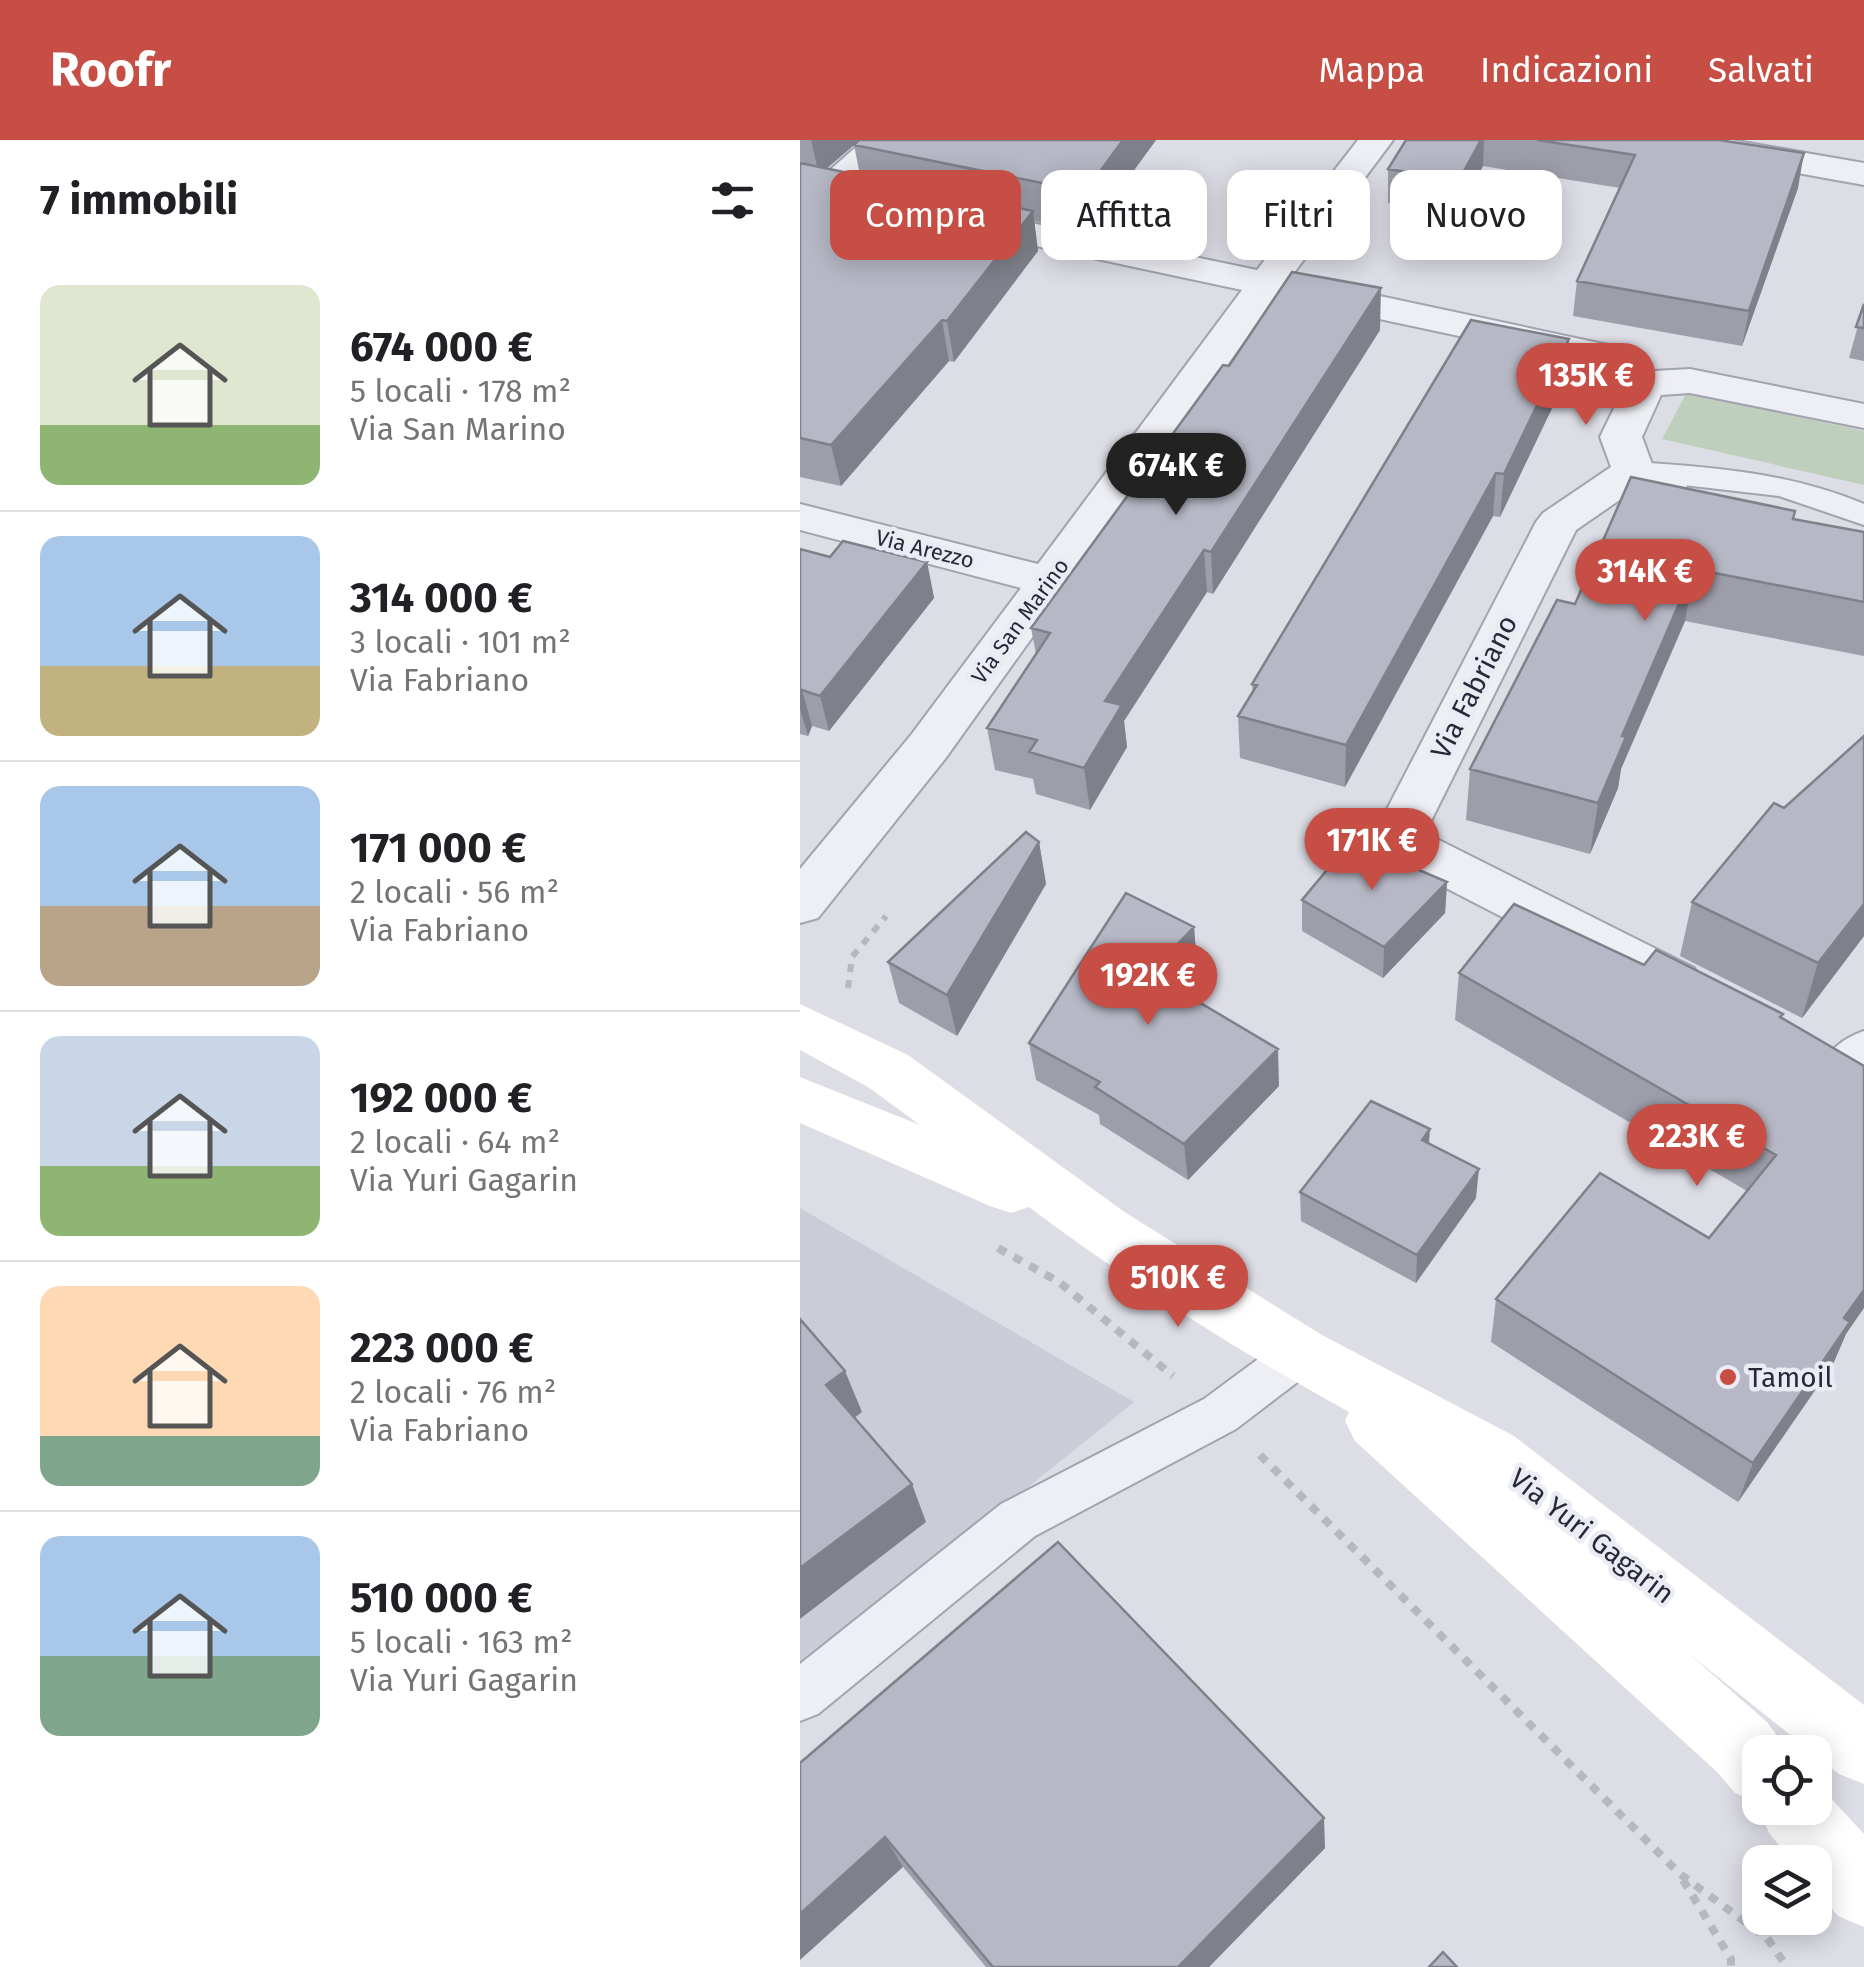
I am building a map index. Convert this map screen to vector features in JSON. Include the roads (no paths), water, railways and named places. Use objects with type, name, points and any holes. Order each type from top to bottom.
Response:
[{"type":"main road","name":"Via Yuri Gagarin","points":[[800,1025],[888,1070],[1104,1231],[1300,1354],[1490,1458],[1864,1749]]},
{"type":"main road","name":"Via Yuri Gagarin","points":[[800,1098],[1104,1231]]},
{"type":"main road","name":"Via Yuri Gagarin","points":[[1300,1354],[1742,1746]]},
{"type":"main road","points":[[1809,1825],[1864,1890]]},
{"type":"street","points":[[814,189],[884,140]]},
{"type":"street","name":"Via San Marino","points":[[800,904],[928,747],[1376,140]]},
{"type":"street","points":[[1671,140],[1736,146],[1864,174]]},
{"type":"street","points":[[1021,232],[1599,354],[1646,384],[1690,381],[1864,416]]},
{"type":"street","points":[[1646,384],[1620,437],[1634,471],[1704,504],[1864,539]]},
{"type":"street","name":"Via Fabriano","points":[[1634,471],[1558,522],[1396,840],[1708,999]]},
{"type":"street","name":"Via Arezzo","points":[[800,517],[1050,581]]},
{"type":"lane","points":[[1634,471],[1747,479],[1820,494],[1864,515]]},
{"type":"lane","points":[[800,1696],[1018,1520],[1220,1414],[1300,1354]]},
{"type":"place","name":"Tamoil","points":[[1728,1377]]}]
